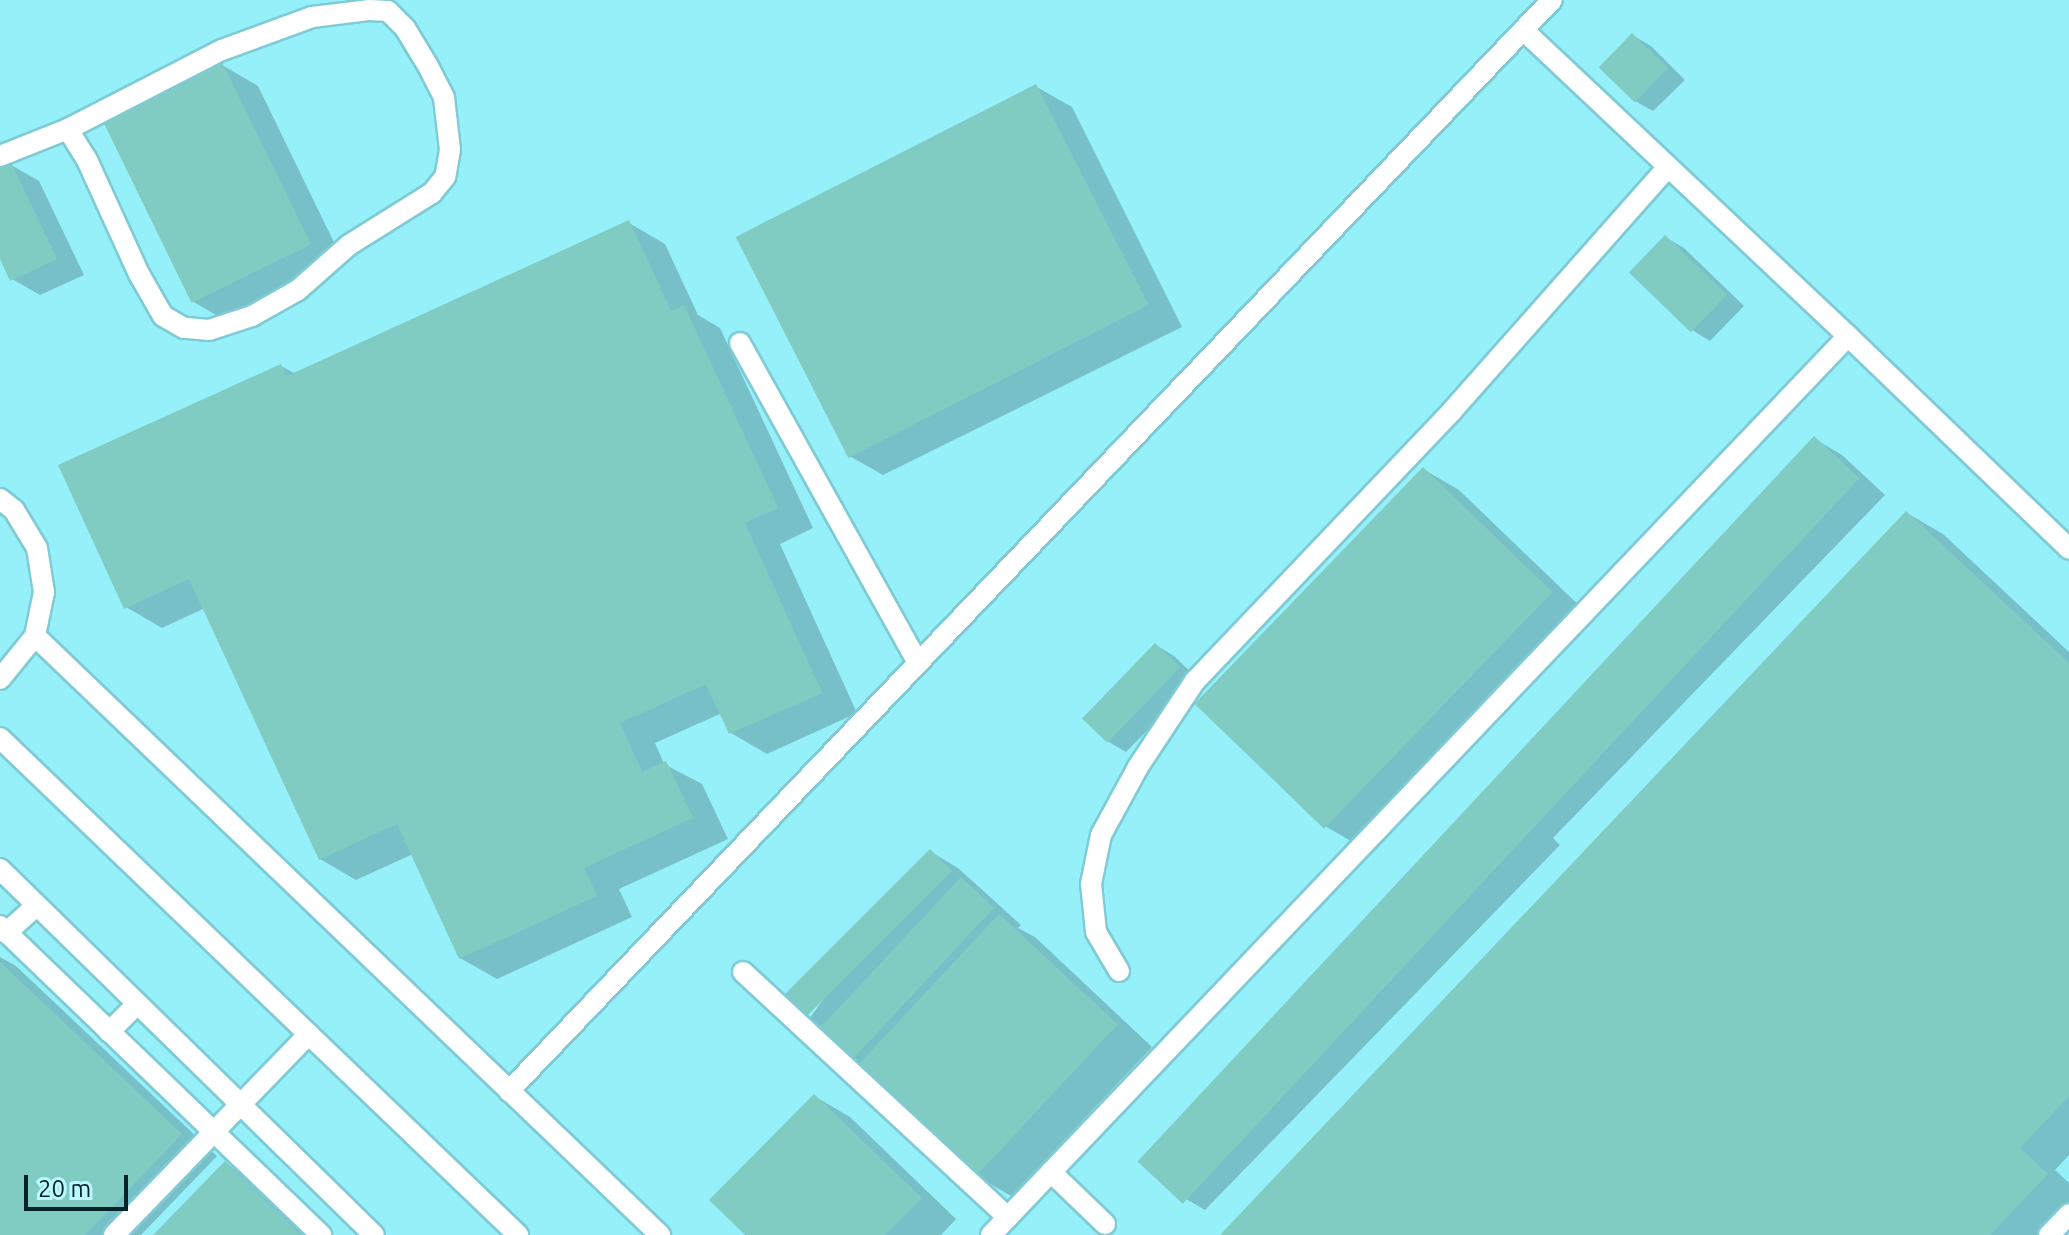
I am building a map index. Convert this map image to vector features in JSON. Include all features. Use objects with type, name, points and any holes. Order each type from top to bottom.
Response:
[{"type":"lane","points":[[509,1091],[1552,0]]},
{"type":"lane","points":[[0,156],[68,129],[222,50],[269,32],[343,11],[388,11],[405,28],[444,98],[450,150],[445,177],[432,193],[349,245],[298,290],[252,316],[209,330],[184,328],[163,316],[139,274],[87,160],[68,129]]},
{"type":"lane","points":[[1523,30],[2069,549]]},
{"type":"lane","points":[[1119,971],[1096,932],[1091,884],[1101,835],[1138,767],[1195,681],[1452,411],[1668,167]]},
{"type":"lane","points":[[991,1235],[1848,336]]},
{"type":"lane","points":[[740,343],[918,663]]},
{"type":"lane","points":[[0,499],[14,510],[37,548],[44,592],[35,636],[0,679]]},
{"type":"lane","points":[[35,636],[660,1235]]},
{"type":"lane","points":[[0,738],[518,1235]]},
{"type":"lane","points":[[0,869],[374,1235]]},
{"type":"lane","points":[[36,906],[3,930],[321,1235]]},
{"type":"lane","points":[[743,972],[1008,1217]]},
{"type":"lane","points":[[109,1032],[137,1004]]},
{"type":"lane","points":[[114,1235],[309,1034]]},
{"type":"lane","points":[[1051,1172],[1105,1224]]},
{"type":"lane","points":[[2049,1235],[2069,1214]]},
{"type":"shaded area","points":[[0,0],[2069,0],[2069,1235],[0,1235]]},
{"type":"building","points":[[1632,33],[1668,68],[1635,102],[1599,68]]},
{"type":"building","points":[[222,62],[311,244],[191,303],[102,120]]},
{"type":"building","points":[[1036,84],[1149,305],[848,458],[736,237]]},
{"type":"building","points":[[11,163],[57,259],[10,281],[0,259],[0,168]]},
{"type":"building","points":[[629,220],[671,311],[684,305],[778,508],[745,523],[822,693],[729,734],[706,684],[620,723],[642,772],[666,761],[693,818],[584,868],[597,896],[459,959],[397,824],[319,860],[189,579],[124,609],[58,465],[281,364],[287,376]]},
{"type":"building","points":[[1665,235],[1727,295],[1691,332],[1629,272]]},
{"type":"building","points":[[1814,436],[1859,478],[1183,1204],[1137,1162]]},
{"type":"building","points":[[1423,467],[1552,592],[1324,829],[1194,704]]},
{"type":"building","points":[[1906,511],[2069,663],[2069,1096],[2020,1148],[2048,1174],[1990,1235],[1220,1235]]},
{"type":"building","points":[[1155,643],[1180,667],[1107,743],[1082,719]]},
{"type":"building","points":[[930,849],[952,871],[804,1019],[782,997]]},
{"type":"building","points":[[961,877],[994,908],[850,1062],[817,1031]]},
{"type":"building","points":[[999,914],[1117,1024],[974,1178],[856,1068]]},
{"type":"building","points":[[0,962],[182,1134],[85,1235],[0,1235]]},
{"type":"building","points":[[814,1094],[922,1198],[885,1235],[745,1235],[709,1200]]},
{"type":"building","points":[[225,1161],[301,1235],[153,1235]]}]
